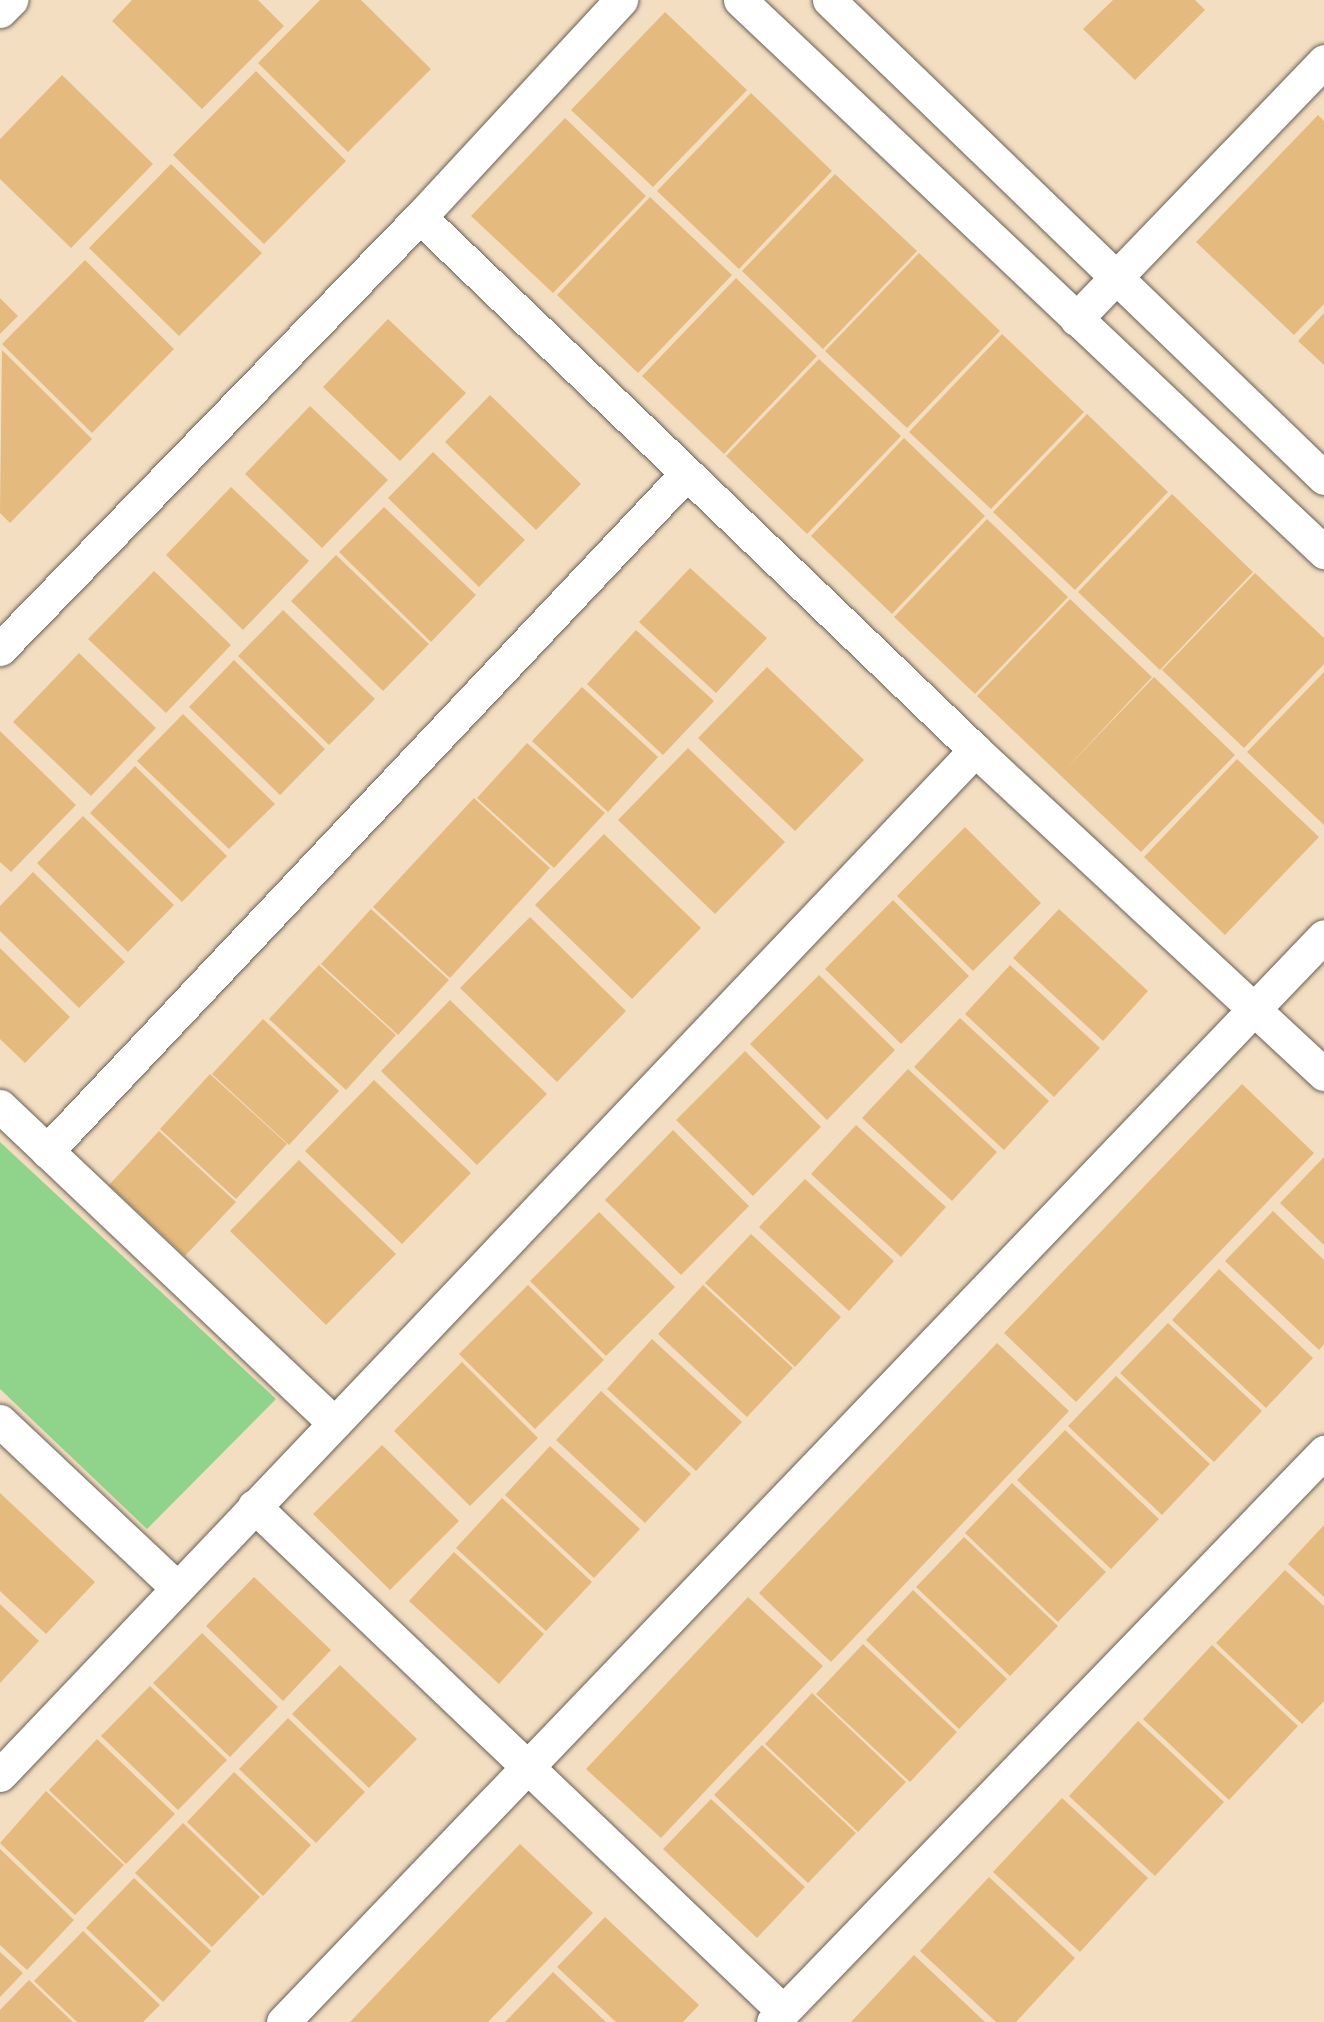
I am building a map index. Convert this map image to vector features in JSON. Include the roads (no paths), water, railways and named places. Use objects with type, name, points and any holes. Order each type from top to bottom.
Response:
[{"type":"street","points":[[0,11],[11,0]]},
{"type":"street","points":[[0,649],[420,217],[621,0]]},
{"type":"street","points":[[740,0],[1324,552]]},
{"type":"street","points":[[829,0],[1324,478]]},
{"type":"street","points":[[1076,318],[1324,61]]},
{"type":"street","points":[[420,217],[975,750],[1257,1008],[1324,1074]]},
{"type":"street","points":[[47,1151],[687,473]]},
{"type":"street","points":[[0,1775],[333,1422],[975,750]]},
{"type":"street","points":[[283,2022],[1324,936]]},
{"type":"street","points":[[0,1106],[333,1422]]},
{"type":"street","points":[[0,1421],[177,1588]]},
{"type":"street","points":[[254,1506],[527,1767],[778,2017],[1324,1452]]}]
